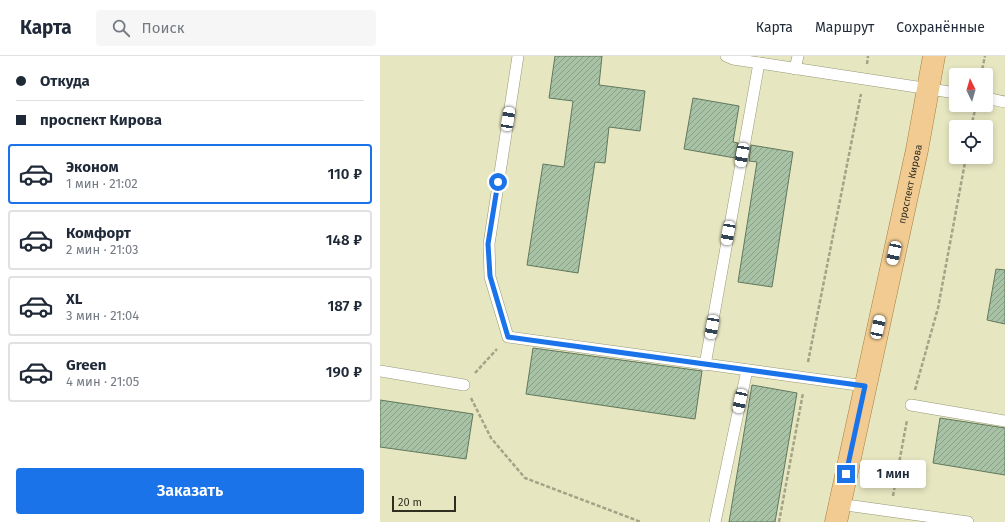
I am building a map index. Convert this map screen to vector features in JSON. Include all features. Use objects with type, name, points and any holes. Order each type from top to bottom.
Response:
[{"type":"main road","name":"проспект Кирова","points":[[838,513],[934,56]]},
{"type":"lane","points":[[518,56],[488,244],[490,276],[508,337],[865,386]]},
{"type":"lane","points":[[726,56],[733,59],[949,92]]},
{"type":"lane","points":[[795,69],[798,56]]},
{"type":"lane","points":[[705,365],[759,63]]},
{"type":"lane","points":[[993,99],[1005,102]]},
{"type":"lane","points":[[715,522],[747,370]]},
{"type":"lane","points":[[380,371],[464,385]]},
{"type":"lane","points":[[911,405],[1005,420]]},
{"type":"lane","points":[[838,513],[891,511],[968,522]]},
{"type":"path","points":[[779,522],[805,378],[868,56]]},
{"type":"path","points":[[982,68],[985,56]]},
{"type":"path","points":[[891,511],[911,405],[938,308],[965,164]]},
{"type":"path","points":[[508,337],[464,385],[491,438],[524,478],[641,522]]},
{"type":"building","points":[[555,56],[602,56],[599,85],[645,91],[640,131],[609,127],[605,163],[595,162],[578,273],[527,265],[543,164],[564,167],[573,101],[549,98]]},
{"type":"building","points":[[693,98],[739,106],[733,142],[738,143],[735,158],[684,149]]},
{"type":"building","points":[[751,145],[793,152],[772,287],[738,282],[757,162],[749,161]]},
{"type":"building","points":[[996,269],[1005,270],[1005,324],[987,320]]},
{"type":"building","points":[[533,348],[702,371],[695,419],[526,394]]},
{"type":"building","points":[[752,385],[797,393],[775,522],[729,522]]},
{"type":"building","points":[[380,400],[473,414],[466,459],[380,447]]},
{"type":"building","points":[[940,418],[1005,428],[1005,475],[933,463]]},
{"type":"route","points":[[498,182],[488,244],[490,276],[508,337],[865,386],[846,474]]}]
